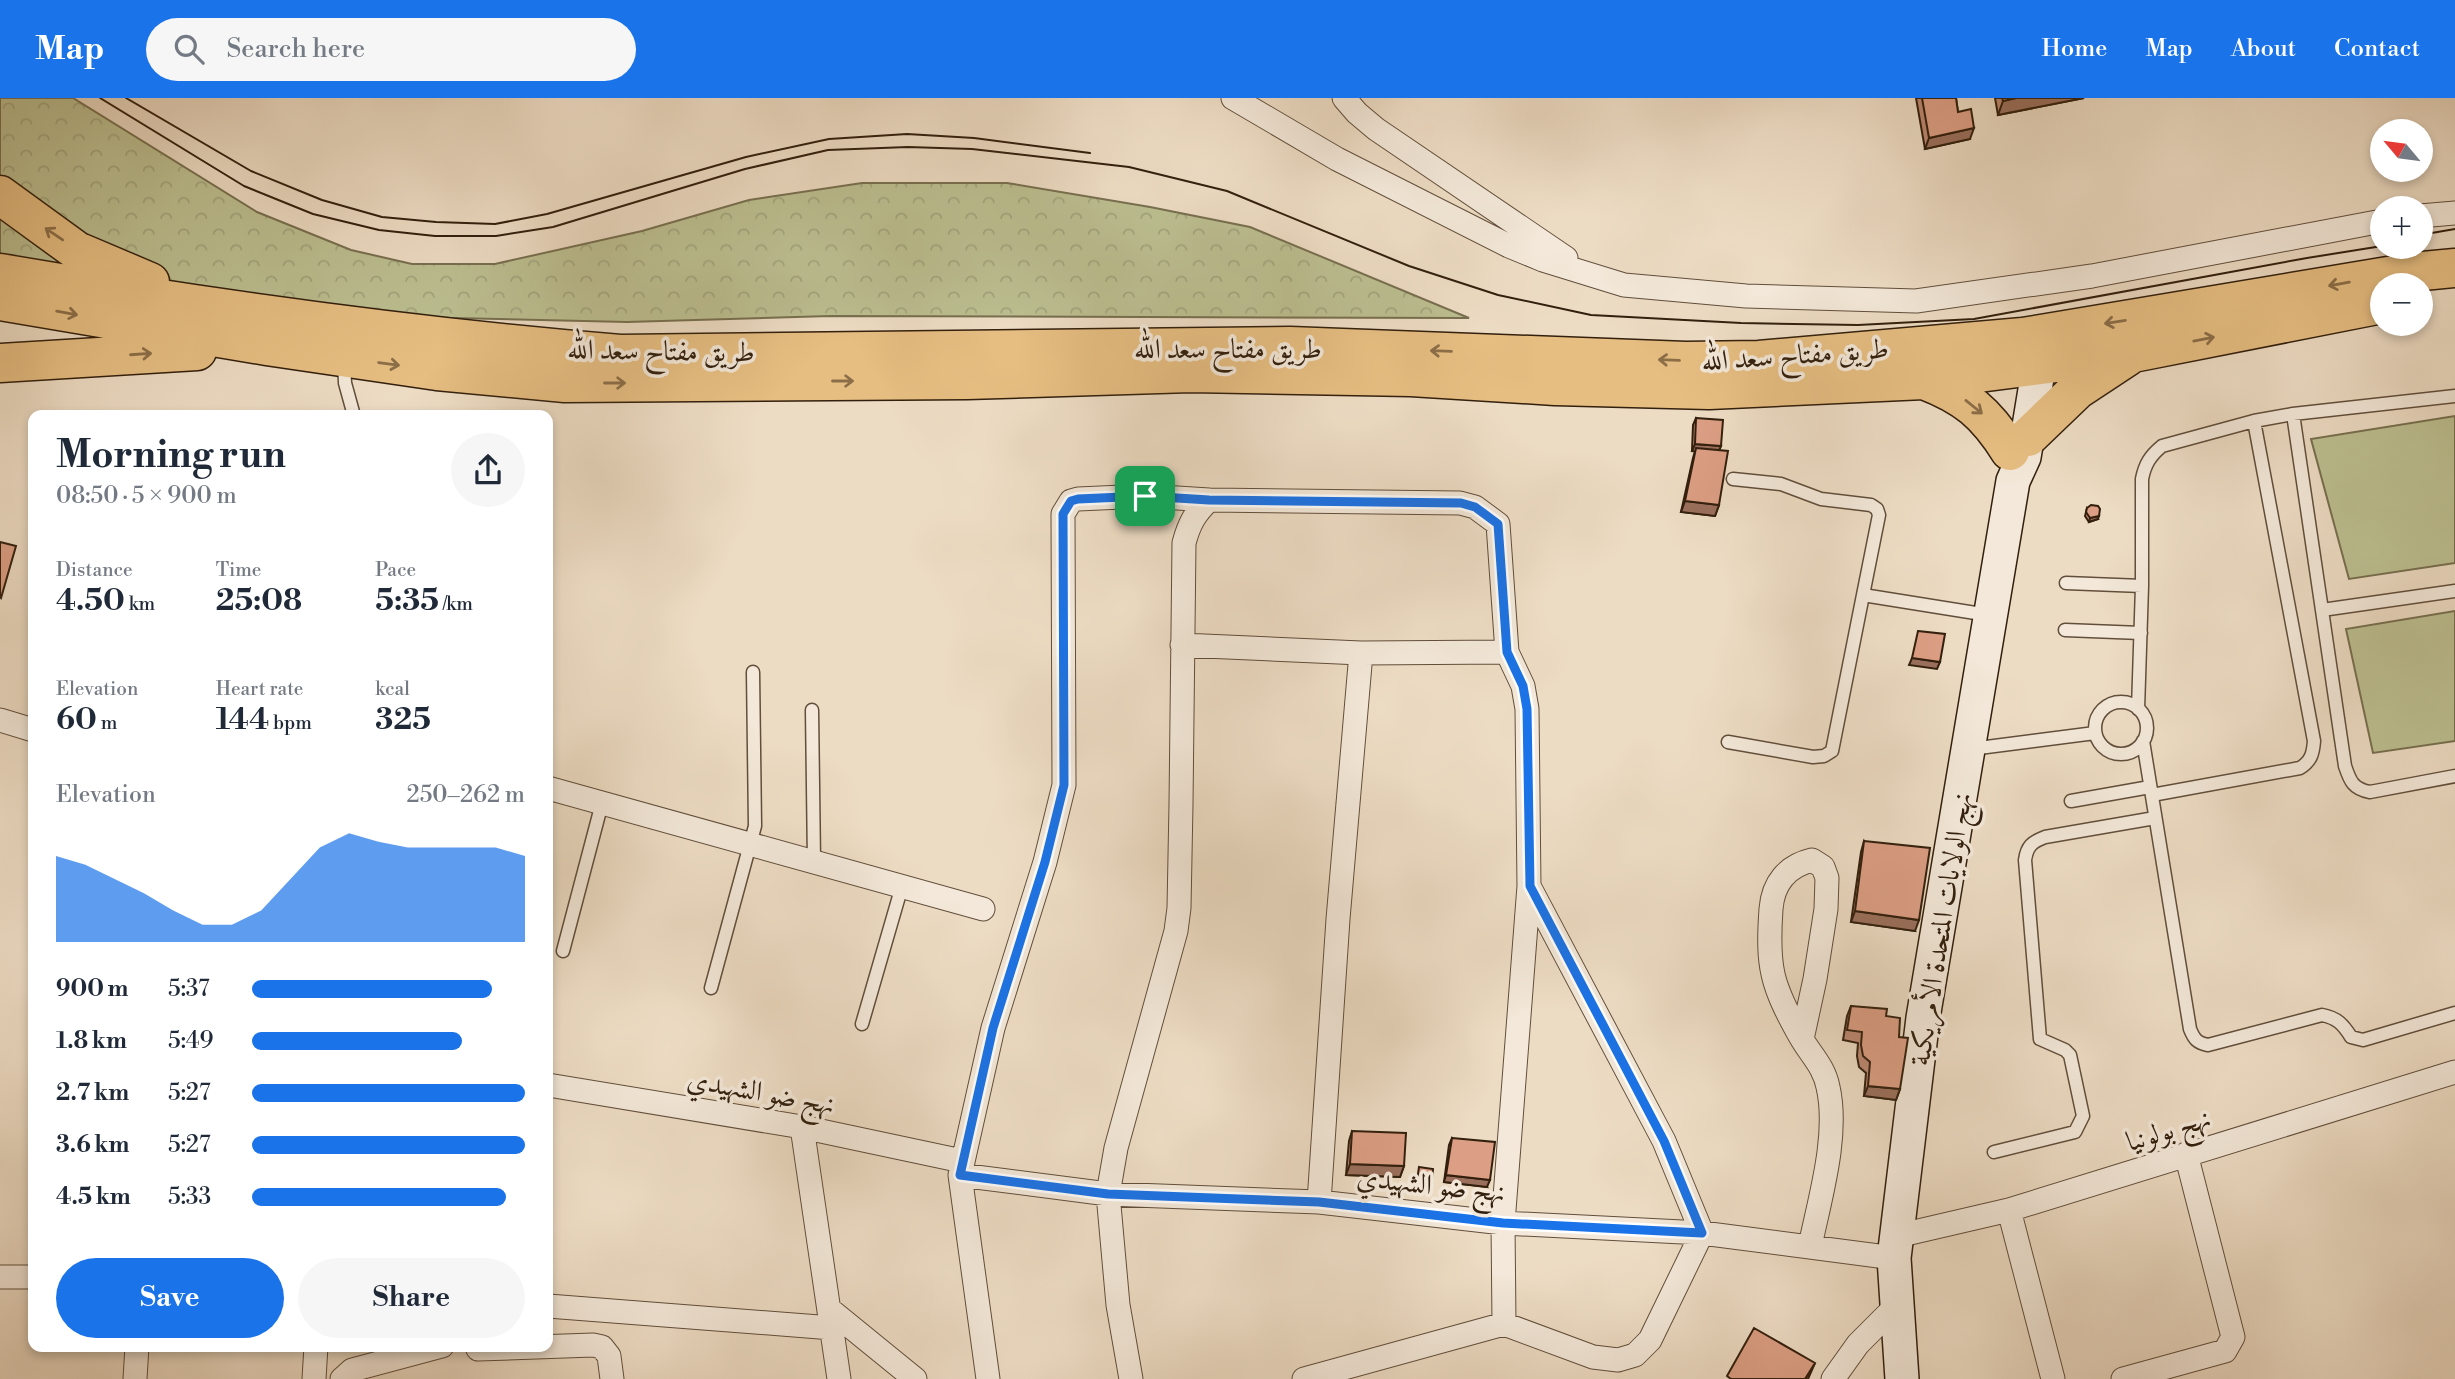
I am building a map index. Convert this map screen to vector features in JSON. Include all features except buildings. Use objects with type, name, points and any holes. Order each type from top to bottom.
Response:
[{"type":"highway","points":[[0,195],[77,251],[228,309]]},
{"type":"highway","name":"طريق مفتاح سعد الله","points":[[0,301],[267,346],[437,371],[565,383],[967,380],[1191,373],[1411,377],[1555,386],[1709,390],[1924,380],[2032,350],[2412,272],[2455,268]]},
{"type":"highway","name":"طريق مفتاح سعد الله","points":[[0,272],[228,309],[526,346],[620,354],[1290,346],[1686,361],[2032,350],[2133,353],[2370,306]]},
{"type":"highway","points":[[2433,297],[2455,295]]},
{"type":"highway","points":[[0,363],[267,346]]},
{"type":"highway","points":[[1924,380],[1951,390],[1975,406],[1995,426],[2017,456],[2077,390],[2133,353]]},
{"type":"street","points":[[1233,98],[1337,159],[1476,230],[1544,260],[1623,285],[1733,295],[1916,301],[2092,276],[2370,223]]},
{"type":"street","points":[[1344,98],[1376,129],[1595,277]]},
{"type":"street","points":[[2433,215],[2455,213]]},
{"type":"street","name":"نهج الولايات المتحدة الأمريكية","points":[[1902,1379],[1896,1306],[1896,1247],[1923,1018],[1992,616],[2032,350]]},
{"type":"street","points":[[988,1379],[961,1168],[993,1028],[1045,862],[1064,785],[1063,514],[1071,501],[1078,499],[1145,496],[1209,500],[1461,503],[1475,507],[1498,524],[1507,652],[1523,686],[1527,709],[1530,886],[1503,1223],[1504,1324]]},
{"type":"street","points":[[1131,1379],[1118,1305],[1108,1194],[1116,1148],[1176,931],[1179,908],[1184,543],[1188,526],[1196,512],[1209,500]]},
{"type":"street","points":[[1182,645],[1361,653],[1507,652]]},
{"type":"street","points":[[1319,1202],[1338,919],[1361,653]]},
{"type":"street","points":[[0,720],[28,728]]},
{"type":"street","points":[[553,789],[983,909]]},
{"type":"street","points":[[1802,1039],[1826,909],[1827,878],[1823,867],[1812,860],[1795,864],[1787,871],[1772,895],[1769,946],[1775,988],[1802,1039],[1821,1064],[1828,1087],[1830,1115],[1824,1182],[1810,1246]]},
{"type":"street","points":[[1304,1379],[1504,1324],[1593,1357],[1618,1360],[1635,1355],[1650,1340],[1702,1233],[1664,1141],[1530,886]]},
{"type":"street","name":"نهج بولونيا","points":[[1896,1247],[2186,1154],[2455,1072]]},
{"type":"street","name":"نهج ضو الشهيدي","points":[[553,1086],[802,1126],[961,1168],[1108,1194],[1319,1202],[1503,1223],[1702,1233],[1810,1246],[1896,1247]]},
{"type":"street","points":[[802,1126],[839,1379]]},
{"type":"street","points":[[2123,1379],[2225,1351],[2233,1337],[2186,1154]]},
{"type":"street","points":[[2009,1210],[2053,1379]]},
{"type":"street","points":[[0,1277],[28,1277]]},
{"type":"street","points":[[553,1306],[831,1319],[915,1379]]},
{"type":"street","points":[[1833,1379],[1858,1344],[1896,1306]]},
{"type":"street","points":[[553,1346],[593,1345],[602,1348],[609,1356],[612,1379]]},
{"type":"street","points":[[135,1379],[136,1352]]},
{"type":"street","points":[[314,1379],[316,1352]]},
{"type":"street","points":[[342,1379],[352,1370],[420,1352]]},
{"type":"lane","points":[[344,357],[345,383],[351,410]]},
{"type":"lane","points":[[2455,396],[2293,414],[2255,421],[2162,446],[2151,455],[2141,479],[2142,586],[2138,709],[2146,724],[2143,741],[2193,1038],[2208,1045],[2322,1016],[2334,1017],[2343,1024],[2351,1037],[2363,1040],[2455,1013]]},
{"type":"lane","points":[[2293,414],[2346,766],[2351,782],[2359,790],[2370,792],[2455,776]]},
{"type":"lane","points":[[2071,801],[2300,768],[2309,762],[2314,741],[2255,421]]},
{"type":"lane","points":[[1728,743],[1813,757],[1824,757],[1832,751],[1879,515],[1877,509],[1871,505],[1821,499],[1781,484],[1733,480]]},
{"type":"lane","points":[[2066,583],[2142,586]]},
{"type":"lane","points":[[2322,610],[2455,591]]},
{"type":"lane","points":[[1863,596],[1992,616]]},
{"type":"lane","points":[[2065,630],[2141,632]]},
{"type":"lane","points":[[711,988],[755,826],[753,672]]},
{"type":"lane","points":[[2138,709],[2121,702],[2112,704],[2099,715],[2095,733],[2104,748],[2120,754],[2129,753],[2143,741]]},
{"type":"lane","points":[[812,710],[814,862]]},
{"type":"lane","points":[[1970,749],[2095,733]]},
{"type":"lane","points":[[563,951],[602,803]]},
{"type":"lane","points":[[1994,1152],[2075,1132],[2083,1116],[2070,1055],[2065,1050],[2040,1040],[2026,851],[2032,842],[2045,837],[2155,818]]},
{"type":"lane","points":[[862,1024],[902,887]]},
{"type":"green space","points":[[0,98],[73,98],[257,212],[351,250],[412,264],[495,264],[642,231],[749,200],[862,183],[1007,183],[1250,227],[1469,318],[830,316],[627,322],[407,317],[84,269],[0,254]]},
{"type":"green space","points":[[2455,416],[2455,563],[2349,579],[2311,439]]},
{"type":"green space","points":[[2455,611],[2455,741],[2373,753],[2346,629]]},
{"type":"tram line","points":[[100,98],[244,186],[313,214],[379,230],[435,236],[496,236],[553,227],[745,169],[828,150],[908,147],[972,149],[1129,167],[1227,191],[1409,266],[1498,295],[1591,315],[1741,323],[1858,325],[1974,319],[2370,248]]},
{"type":"tram line","points":[[126,98],[251,171],[322,200],[382,217],[436,222],[495,224],[547,214],[746,157],[829,139],[907,134],[974,138],[1090,153]]},
{"type":"tram line","points":[[2433,233],[2455,229]]},
{"type":"route","points":[[1145,496],[1209,500],[1461,503],[1475,507],[1498,524],[1507,652],[1523,686],[1527,709],[1530,886],[1587,999],[1664,1141],[1702,1233],[1503,1223],[1319,1202],[1108,1194],[960,1175],[993,1028],[1045,862],[1064,785],[1063,514],[1071,501],[1078,499],[1145,496]]}]
